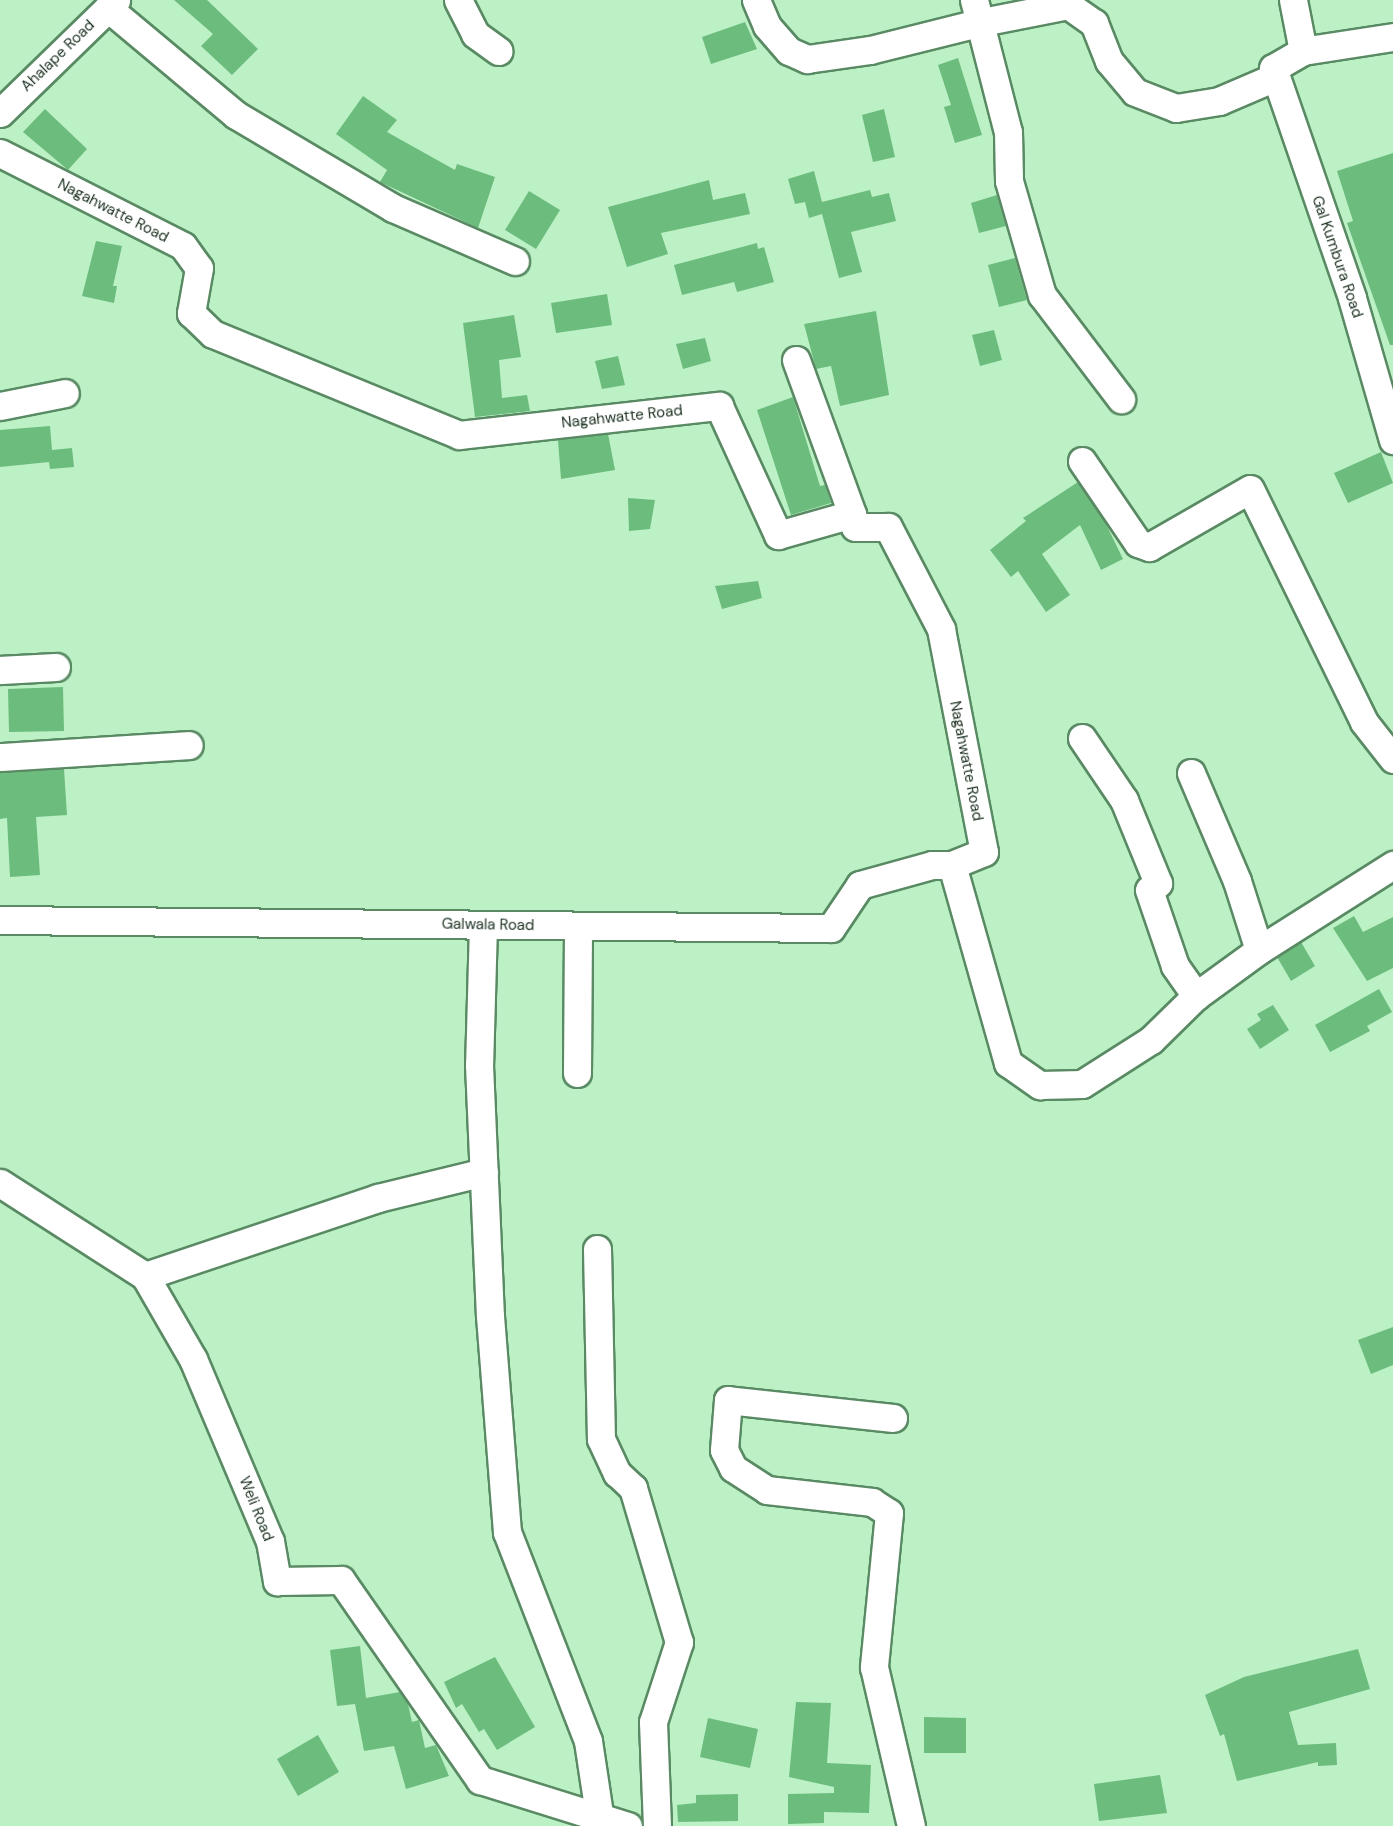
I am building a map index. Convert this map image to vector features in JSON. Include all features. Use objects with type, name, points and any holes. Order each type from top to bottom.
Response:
[{"type":"street","points":[[458,0],[475,34],[498,51]]},
{"type":"street","points":[[756,0],[767,26],[789,51],[807,58],[870,50],[978,11],[1068,6],[1094,23],[1109,61],[1135,92],[1176,108],[1219,101],[1275,76],[1273,68],[1303,51],[1393,37]]},
{"type":"street","points":[[1293,0],[1303,51]]},
{"type":"street","points":[[112,4],[236,115],[393,208],[515,261]]},
{"type":"street","name":"Ahalape Road","points":[[0,113],[112,4]]},
{"type":"street","points":[[978,11],[1008,132],[1009,181],[1042,295],[1121,399]]},
{"type":"street","name":"Gal Kumbura Road","points":[[1275,76],[1389,412],[1393,440]]},
{"type":"street","name":"Nagahwatte Road","points":[[0,153],[183,246],[199,268],[191,314],[213,334],[459,435],[719,406],[778,535],[852,514],[855,527],[888,527],[940,629],[984,852],[952,865]]},
{"type":"street","points":[[796,360],[852,514]]},
{"type":"street","points":[[0,405],[65,393]]},
{"type":"street","points":[[1082,461],[1138,543],[1149,547],[1250,489],[1364,722],[1393,759]]},
{"type":"street","points":[[0,670],[56,667]]},
{"type":"street","points":[[1082,738],[1124,800],[1158,883],[1149,890],[1175,966],[1196,996]]},
{"type":"street","points":[[0,757],[189,745]]},
{"type":"street","points":[[1191,773],[1237,881],[1259,950]]},
{"type":"street","points":[[952,865],[1008,1063],[1040,1085],[1082,1084],[1151,1040],[1196,996],[1259,950],[1393,865]]},
{"type":"street","name":"Galwala Road","points":[[0,920],[831,928],[860,885],[932,866],[952,865]]},
{"type":"street","points":[[483,925],[479,1065],[490,1316],[507,1533],[588,1741],[599,1814]]},
{"type":"street","points":[[577,1073],[578,927]]},
{"type":"street","points":[[145,1276],[378,1198],[484,1172]]},
{"type":"street","name":"Weli Road","points":[[0,1183],[145,1276],[193,1359],[270,1541],[277,1581],[341,1580],[480,1780],[599,1814],[628,1826]]},
{"type":"street","points":[[597,1249],[601,1439],[617,1473],[633,1488],[679,1642],[653,1722],[657,1826]]},
{"type":"street","points":[[893,1418],[728,1400],[724,1450],[733,1468],[767,1490],[872,1502],[889,1513],[874,1667],[911,1826]]},
{"type":"building","points":[[174,0],[207,0],[258,49],[232,75],[201,46],[213,34]]},
{"type":"building","points":[[745,22],[757,49],[711,64],[702,37]]},
{"type":"building","points":[[958,58],[982,135],[955,143],[944,107],[951,105],[938,65]]},
{"type":"building","points":[[363,96],[397,120],[387,132],[455,170],[457,164],[495,177],[478,228],[380,182],[387,170],[336,134]]},
{"type":"building","points":[[45,109],[87,149],[68,170],[23,132]]},
{"type":"building","points":[[884,109],[895,157],[873,162],[862,115]]},
{"type":"building","points":[[1393,153],[1393,345],[1390,345],[1347,223],[1353,221],[1337,171]]},
{"type":"building","points":[[814,171],[822,202],[870,190],[872,197],[889,193],[896,221],[851,232],[862,272],[839,278],[822,214],[809,218],[805,202],[795,204],[788,179]]},
{"type":"building","points":[[709,180],[713,200],[745,193],[750,214],[661,233],[668,254],[627,267],[608,207]]},
{"type":"building","points":[[529,191],[560,210],[536,249],[505,230]]},
{"type":"building","points":[[997,195],[1006,226],[979,233],[971,203]]},
{"type":"building","points":[[96,241],[122,246],[113,286],[117,286],[114,303],[82,296]]},
{"type":"building","points":[[757,243],[758,249],[764,247],[774,282],[737,292],[734,282],[682,295],[674,265]]},
{"type":"building","points":[[1015,258],[1027,300],[999,307],[988,265]]},
{"type":"building","points":[[607,294],[612,325],[556,333],[551,303]]},
{"type":"building","points":[[876,311],[889,395],[840,406],[831,366],[816,369],[804,324]]},
{"type":"building","points":[[514,315],[521,357],[499,360],[502,398],[527,395],[530,411],[475,417],[463,323]]},
{"type":"building","points":[[994,330],[1002,360],[980,366],[972,335]]},
{"type":"building","points":[[705,338],[711,361],[683,369],[676,344]]},
{"type":"building","points":[[618,356],[625,385],[602,389],[595,361]]},
{"type":"building","points":[[793,397],[820,486],[825,485],[831,503],[791,515],[757,410]]},
{"type":"building","points":[[50,426],[52,450],[72,448],[74,467],[50,469],[49,462],[0,467],[0,430]]},
{"type":"building","points":[[608,434],[615,470],[561,479],[558,440]]},
{"type":"building","points":[[1381,452],[1393,483],[1348,503],[1334,473]]},
{"type":"building","points":[[1078,482],[1106,524],[1123,559],[1101,570],[1080,525],[1042,554],[1070,595],[1046,612],[1018,571],[1011,577],[990,550],[1026,521],[1023,518]]},
{"type":"building","points":[[628,498],[655,500],[650,529],[629,531]]},
{"type":"building","points":[[758,581],[762,598],[722,609],[715,586]]},
{"type":"building","points":[[63,687],[64,731],[9,732],[8,689]]},
{"type":"building","points":[[64,769],[67,815],[36,817],[40,875],[10,877],[7,818],[0,819],[0,773]]},
{"type":"building","points":[[1354,916],[1363,932],[1393,917],[1393,968],[1367,981],[1333,928]]},
{"type":"building","points":[[1301,942],[1315,966],[1291,981],[1277,957]]},
{"type":"building","points":[[1379,989],[1392,1012],[1367,1026],[1370,1031],[1330,1052],[1315,1025]]},
{"type":"building","points":[[1273,1005],[1289,1030],[1260,1049],[1247,1029],[1261,1020],[1257,1014]]},
{"type":"building","points":[[1393,1327],[1393,1365],[1371,1374],[1358,1340]]},
{"type":"building","points":[[360,1646],[366,1698],[400,1692],[408,1704],[412,1722],[419,1720],[425,1748],[436,1745],[449,1776],[406,1789],[394,1746],[364,1751],[355,1704],[337,1706],[330,1650]]},
{"type":"building","points":[[1358,1649],[1370,1689],[1289,1712],[1298,1745],[1336,1743],[1337,1765],[1318,1766],[1318,1762],[1237,1781],[1224,1734],[1220,1736],[1205,1695],[1244,1677]]},
{"type":"building","points":[[495,1657],[535,1727],[497,1750],[484,1729],[479,1732],[462,1704],[456,1708],[444,1682]]},
{"type":"building","points":[[796,1702],[831,1703],[827,1763],[871,1765],[869,1813],[824,1812],[824,1823],[788,1824],[788,1794],[834,1793],[834,1787],[789,1777]]},
{"type":"building","points":[[924,1717],[966,1718],[966,1753],[924,1753]]},
{"type":"building","points":[[708,1718],[758,1729],[750,1768],[700,1757]]},
{"type":"building","points":[[318,1735],[339,1772],[298,1796],[277,1759]]},
{"type":"building","points":[[1160,1775],[1167,1813],[1099,1821],[1094,1784]]},
{"type":"building","points":[[738,1794],[738,1821],[678,1822],[677,1805],[696,1803],[696,1795]]}]
